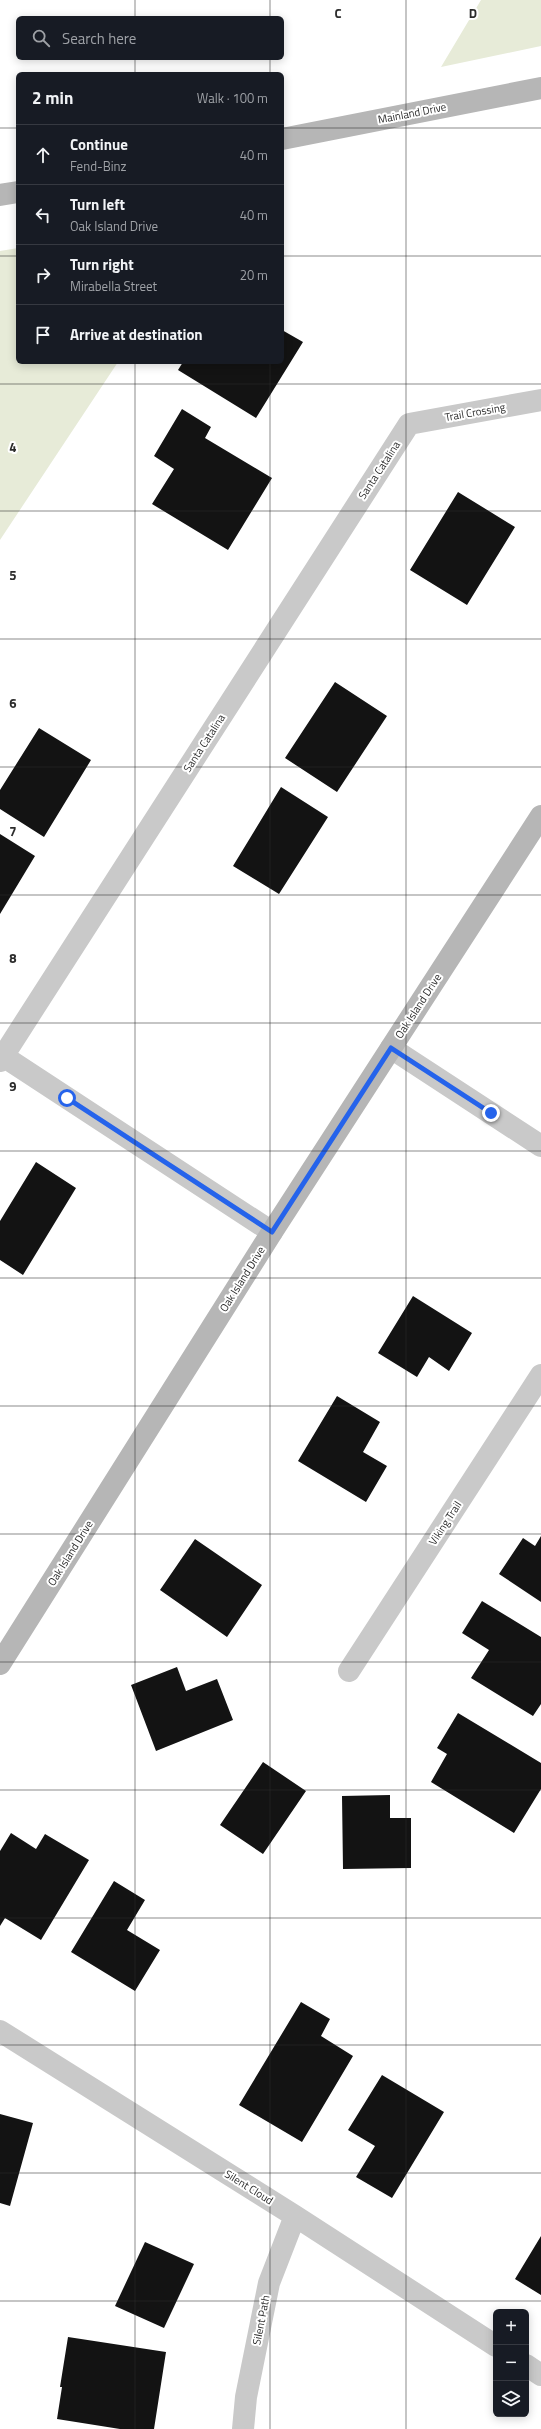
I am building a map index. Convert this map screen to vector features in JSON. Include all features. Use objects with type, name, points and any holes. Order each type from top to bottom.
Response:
[{"type":"street","name":"Mainland Drive","points":[[284,139],[541,88]]},
{"type":"street","points":[[0,196],[16,192]]},
{"type":"street","name":"Trail Crossing","points":[[409,424],[541,400]]},
{"type":"street","name":"Santa Catalina","points":[[1,1058],[409,424]]},
{"type":"street","name":"Oak Island Drive","points":[[0,1664],[272,1232],[541,816]]},
{"type":"street","points":[[391,1048],[541,1146]]},
{"type":"street","points":[[1,1058],[272,1232]]},
{"type":"street","name":"Viking Trail","points":[[349,1671],[541,1375]]},
{"type":"street","name":"Silent Cloud","points":[[0,2032],[295,2216],[494,2345]]},
{"type":"street","name":"Silent Path","points":[[243,2429],[246,2397],[269,2283],[295,2216]]},
{"type":"street","points":[[529,2368],[541,2375]]},
{"type":"green space","points":[[481,0],[541,0],[541,46],[441,67]]},
{"type":"green space","points":[[16,248],[16,364],[117,364],[0,540],[0,251]]},
{"type":"building","points":[[284,331],[303,342],[256,418],[178,370],[182,364],[284,364]]},
{"type":"building","points":[[182,409],[211,427],[205,438],[272,478],[228,550],[152,504],[174,469],[154,456]]},
{"type":"building","points":[[458,492],[515,527],[467,605],[410,570]]},
{"type":"building","points":[[335,682],[387,716],[337,792],[285,758]]},
{"type":"building","points":[[39,728],[91,760],[44,837],[0,809],[0,790]]},
{"type":"building","points":[[281,787],[328,817],[279,894],[233,866]]},
{"type":"building","points":[[0,834],[35,856],[0,914]]},
{"type":"building","points":[[36,1162],[76,1188],[23,1275],[0,1260],[0,1221]]},
{"type":"building","points":[[413,1296],[472,1333],[449,1371],[429,1357],[417,1377],[378,1353]]},
{"type":"building","points":[[337,1396],[380,1422],[363,1452],[387,1466],[366,1502],[298,1461]]},
{"type":"building","points":[[541,1536],[541,1602],[499,1574],[523,1538],[535,1546]]},
{"type":"building","points":[[195,1539],[262,1585],[227,1637],[160,1590]]},
{"type":"building","points":[[482,1601],[541,1637],[541,1704],[533,1716],[471,1678],[489,1650],[462,1633]]},
{"type":"building","points":[[177,1667],[186,1691],[217,1679],[233,1720],[156,1751],[131,1685]]},
{"type":"building","points":[[458,1713],[541,1763],[541,1789],[514,1833],[431,1782],[447,1754],[437,1748]]},
{"type":"building","points":[[263,1762],[306,1791],[263,1854],[220,1825]]},
{"type":"building","points":[[390,1795],[390,1818],[411,1818],[411,1868],[343,1869],[342,1796]]},
{"type":"building","points":[[11,1833],[36,1849],[45,1834],[89,1860],[41,1940],[5,1918],[0,1926],[0,1851]]},
{"type":"building","points":[[114,1881],[145,1900],[127,1930],[160,1950],[135,1991],[71,1952]]},
{"type":"building","points":[[301,2002],[330,2019],[321,2036],[353,2056],[302,2142],[239,2105]]},
{"type":"building","points":[[382,2075],[444,2112],[392,2198],[356,2177],[375,2146],[348,2130]]},
{"type":"building","points":[[0,2114],[33,2123],[10,2206],[0,2203]]},
{"type":"building","points":[[541,2236],[541,2295],[515,2279]]},
{"type":"building","points":[[145,2242],[194,2264],[164,2328],[115,2306]]},
{"type":"building","points":[[68,2337],[166,2352],[154,2429],[120,2429],[57,2419],[62,2387],[60,2387]]},
{"type":"route","points":[[67,1098],[272,1232],[391,1048],[491,1113]]}]
